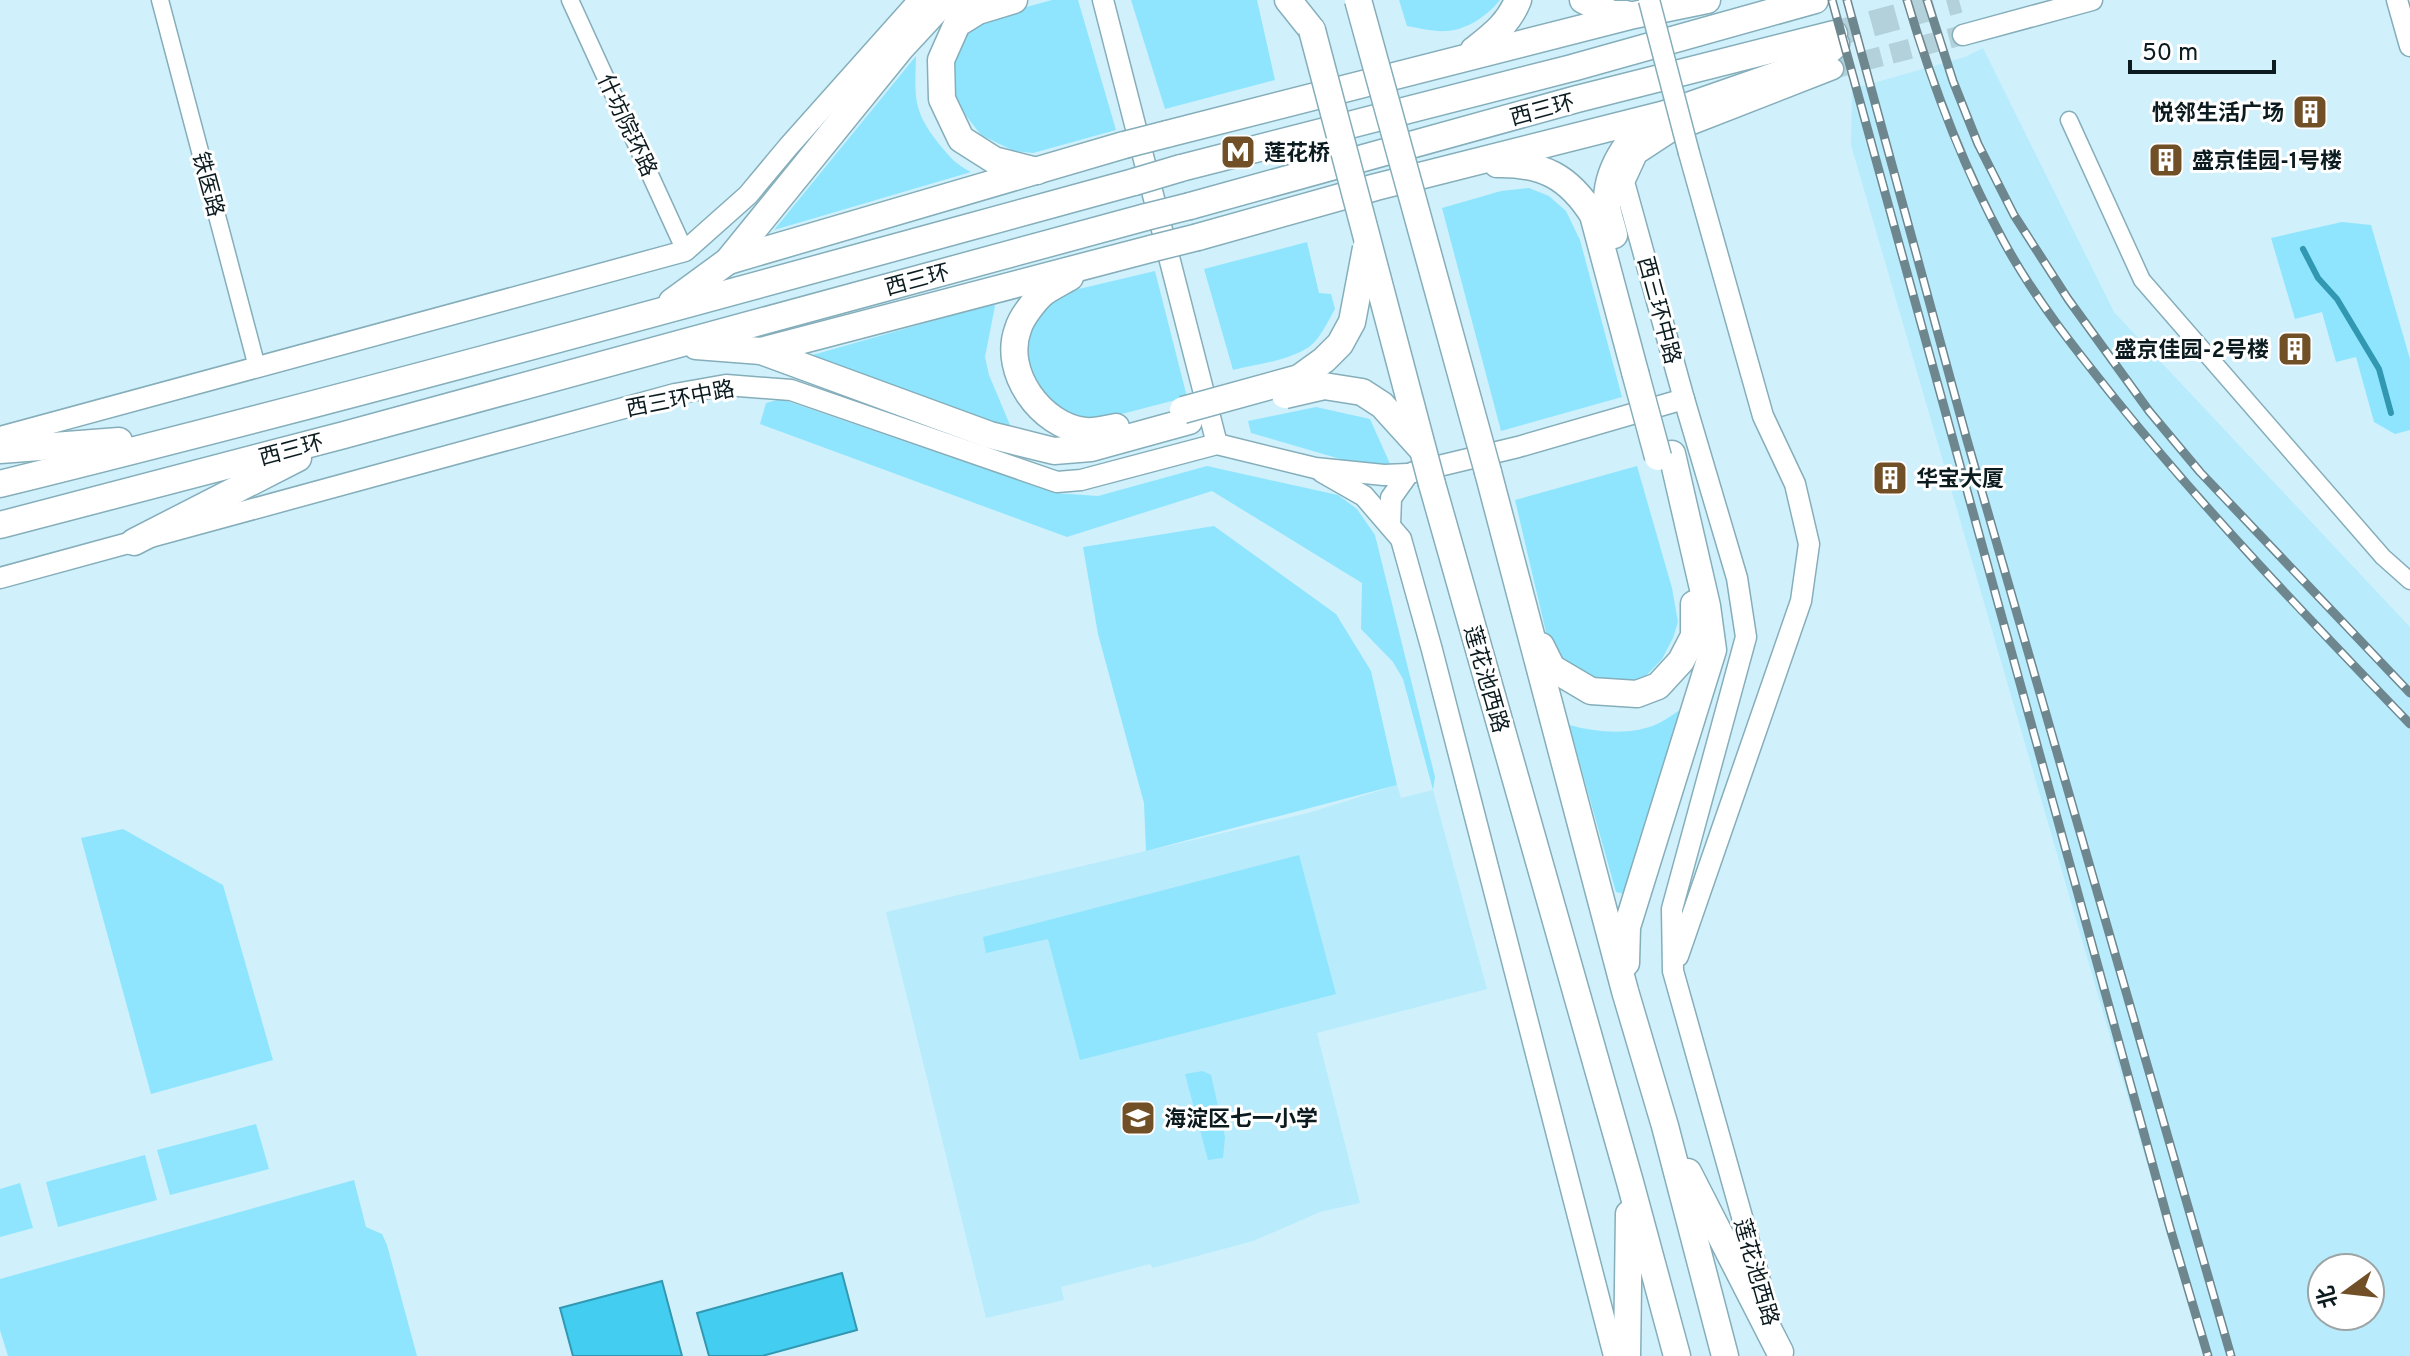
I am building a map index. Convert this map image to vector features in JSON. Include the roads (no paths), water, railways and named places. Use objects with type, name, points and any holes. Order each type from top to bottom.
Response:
[{"type":"highway","points":[[659,312],[728,261],[900,49],[938,8],[958,0]]},
{"type":"highway","points":[[1014,0],[978,11],[957,24],[941,60],[942,99],[961,139],[994,160],[1037,171]]},
{"type":"highway","points":[[1288,0],[1312,30]]},
{"type":"highway","name":"莲花池西路","points":[[1304,0],[1425,452],[1420,479],[1630,1182],[1677,1356]]},
{"type":"highway","points":[[1358,0],[1725,1356]]},
{"type":"highway","points":[[1466,57],[1500,30],[1513,13],[1518,0]]},
{"type":"highway","points":[[1583,0],[1610,13],[1707,0]]},
{"type":"highway","name":"西三环","points":[[0,484],[195,436],[1181,168],[1572,68],[1815,0]]},
{"type":"highway","points":[[728,261],[1124,145],[1466,57],[1642,7]]},
{"type":"highway","points":[[761,351],[1665,114],[1817,61],[1834,49]]},
{"type":"highway","name":"西三环","points":[[0,525],[344,435],[1577,99],[1834,49]]},
{"type":"highway","points":[[1641,372],[1607,205],[1610,181],[1618,158],[1634,136],[1665,114]]},
{"type":"highway","points":[[1466,164],[1520,163],[1548,172],[1569,183],[1593,215],[1707,606],[1713,650],[1627,927],[1625,991]]},
{"type":"highway","points":[[676,345],[761,351],[990,435],[1054,451],[1091,448],[1299,378],[1324,360],[1340,344],[1352,322],[1367,240]]},
{"type":"highway","points":[[1094,263],[1042,293],[1018,327],[1014,350],[1018,370],[1033,402],[1059,424],[1086,432],[1186,416],[1324,386],[1362,392],[1382,405],[1425,452]]},
{"type":"highway","points":[[134,542],[344,435]]},
{"type":"highway","points":[[0,450],[195,436]]},
{"type":"highway","points":[[1525,614],[1552,668],[1591,691],[1637,694],[1658,686],[1681,661],[1694,636],[1695,620],[1665,456]]},
{"type":"highway","points":[[1665,1126],[1780,1354]]},
{"type":"highway","points":[[1627,1356],[1630,1182]]},
{"type":"street","name":"铁医路","points":[[160,0],[257,367]]},
{"type":"street","name":"什坊院环路","points":[[570,0],[685,251]]},
{"type":"street","points":[[0,437],[685,251],[748,195],[919,0]]},
{"type":"street","points":[[1103,0],[1217,444]]},
{"type":"street","points":[[1963,35],[2092,0]]},
{"type":"street","points":[[2397,0],[2410,46]]},
{"type":"street","points":[[1642,7],[1689,153],[1763,416],[1795,484],[1809,544],[1801,601],[1673,971]]},
{"type":"street","name":"西三环中路","points":[[0,578],[675,394],[726,385],[791,390],[1057,482],[1081,480],[1217,444],[1315,468],[1420,479],[1684,399],[1624,182],[1637,154],[1669,133],[1834,49]]},
{"type":"street","points":[[2069,120],[2142,280],[2383,557],[2410,581]]},
{"type":"street","name":"莲花池西路","points":[[1684,399],[1737,578],[1746,637],[1672,909],[1673,971],[1780,1354]]},
{"type":"street","name":"莲花池西路","points":[[1315,468],[1364,496],[1401,539],[1614,1356]]},
{"type":"street","points":[[1390,526],[1391,498],[1420,479]]},
{"type":"waterway","points":[[2303,249],[2318,278],[2337,299],[2379,369],[2391,413]]},
{"type":"tunnel","points":[[1834,34],[1959,0]]},
{"type":"tunnel","points":[[1833,69],[1963,35]]},
{"type":"railway","points":[[1832,0],[2170,1228],[2208,1356]]},
{"type":"railway","points":[[1847,0],[1967,440],[2231,1356]]},
{"type":"railway","points":[[1907,0],[1961,154],[2004,242],[2043,304],[2116,400],[2187,484],[2410,724]]},
{"type":"railway","points":[[1927,0],[1953,81],[1978,144],[2014,215],[2068,299],[2149,411],[2200,472],[2410,693]]},
{"type":"place","name":"悦邻生活广场","points":[[2310,112]]},
{"type":"place","name":"莲花桥","points":[[1238,152]]},
{"type":"place","name":"盛京佳园-1号楼","points":[[2166,160]]},
{"type":"place","name":"盛京佳园-2号楼","points":[[2295,349]]},
{"type":"place","name":"华宝大厦","points":[[1890,478]]},
{"type":"place","name":"海淀区七一小学","points":[[1138,1118]]}]
